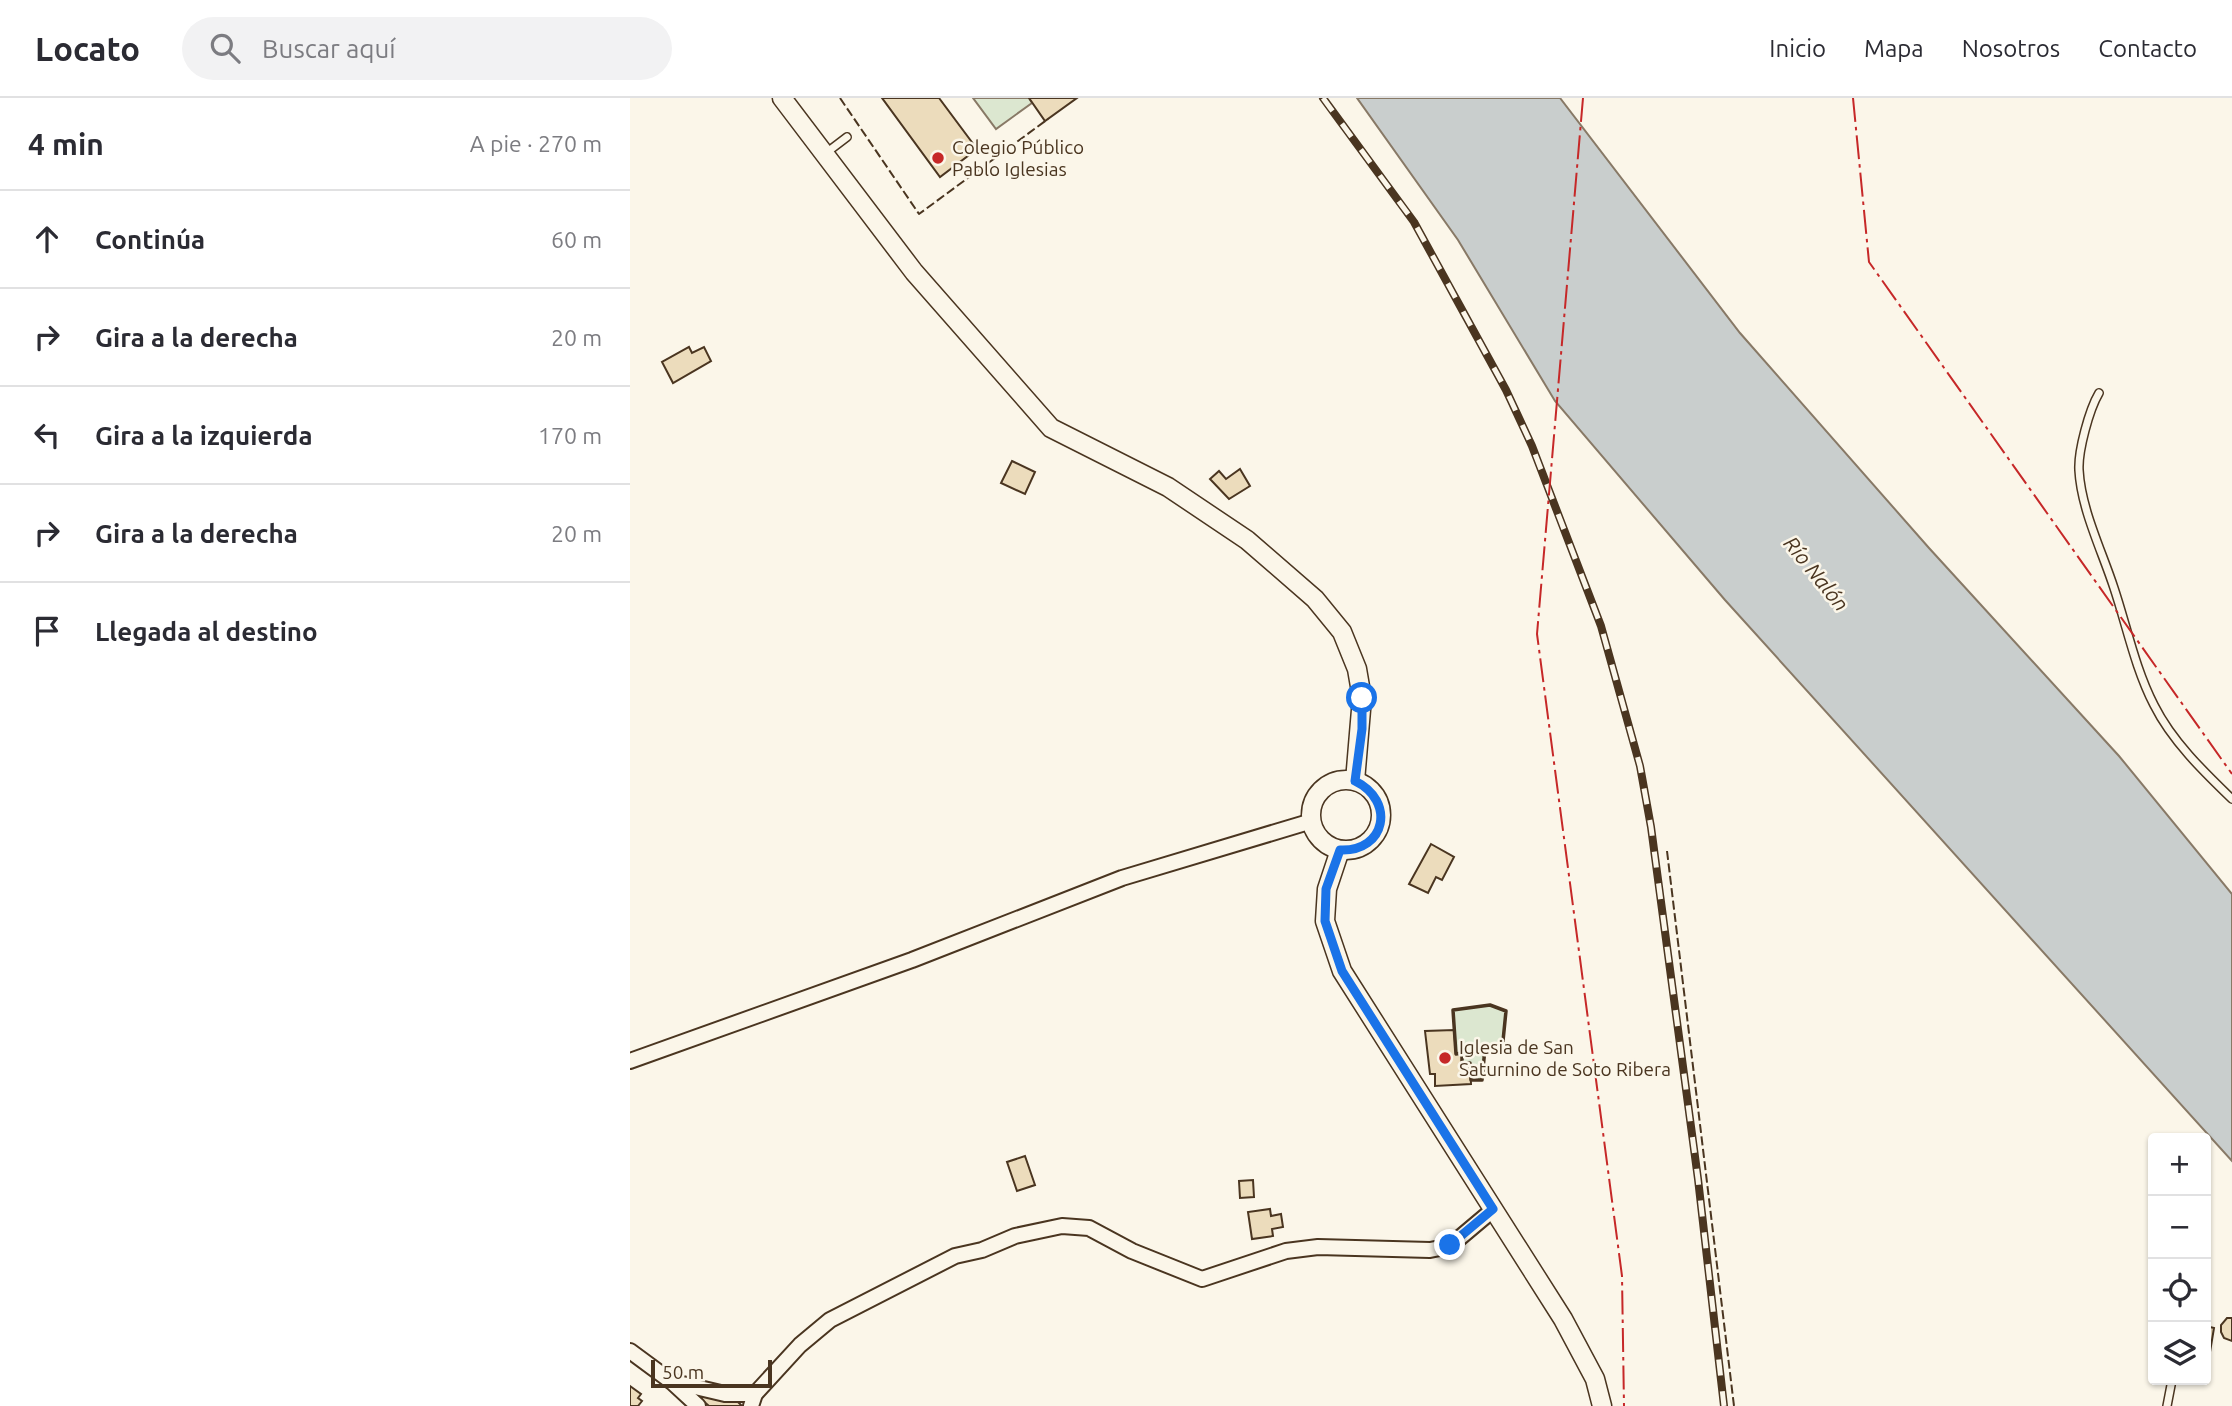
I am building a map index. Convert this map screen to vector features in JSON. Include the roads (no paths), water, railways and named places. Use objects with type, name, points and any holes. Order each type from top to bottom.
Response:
[{"type":"street","points":[[782,98],[915,272],[1052,428],[1168,487],[1247,540],[1315,599],[1342,632],[1357,669],[1362,708],[1355,781]]},
{"type":"street","points":[[1355,781],[1373,792],[1379,802],[1380,826],[1374,837],[1365,845],[1356,849],[1340,850],[1323,842],[1316,832],[1312,821],[1312,808],[1317,796],[1325,788],[1336,782],[1355,781]]},
{"type":"street","points":[[630,1061],[912,960],[1122,878],[1312,821]]},
{"type":"street","points":[[1340,850],[1326,889],[1325,921],[1342,971],[1563,1318],[1595,1379],[1602,1406]]},
{"type":"street","points":[[672,1382],[753,1400],[800,1346],[830,1320],[955,1256],[982,1250],[1015,1236],[1062,1226],[1089,1228],[1132,1251],[1202,1279],[1286,1251],[1318,1247],[1430,1250],[1450,1245],[1493,1209]]},
{"type":"street","points":[[630,1351],[672,1382],[698,1406]]},
{"type":"lane","points":[[825,154],[847,137]]},
{"type":"lane","points":[[2099,393],[2091,407],[2079,467],[2082,495],[2129,640],[2154,706],[2179,744],[2232,799]]},
{"type":"lane","points":[[2168,1406],[2171,1385]]},
{"type":"water","name":"Río Nalón","points":[[1357,98],[1560,98],[1740,333],[1929,548],[2119,756],[2232,894],[2232,1161],[2211,1138],[2211,1133],[2207,1133],[1725,600],[1555,401],[1458,240]]},
{"type":"railway","points":[[1323,98],[1414,222],[1506,390],[1532,446],[1601,626],[1640,766],[1651,827],[1698,1179],[1724,1406]]},
{"type":"place","name":"Colegio Público Pablo Iglesias","points":[[938,158]]},
{"type":"place","name":"Iglesia de San Saturnino de Soto Ribera","points":[[1445,1058]]}]
